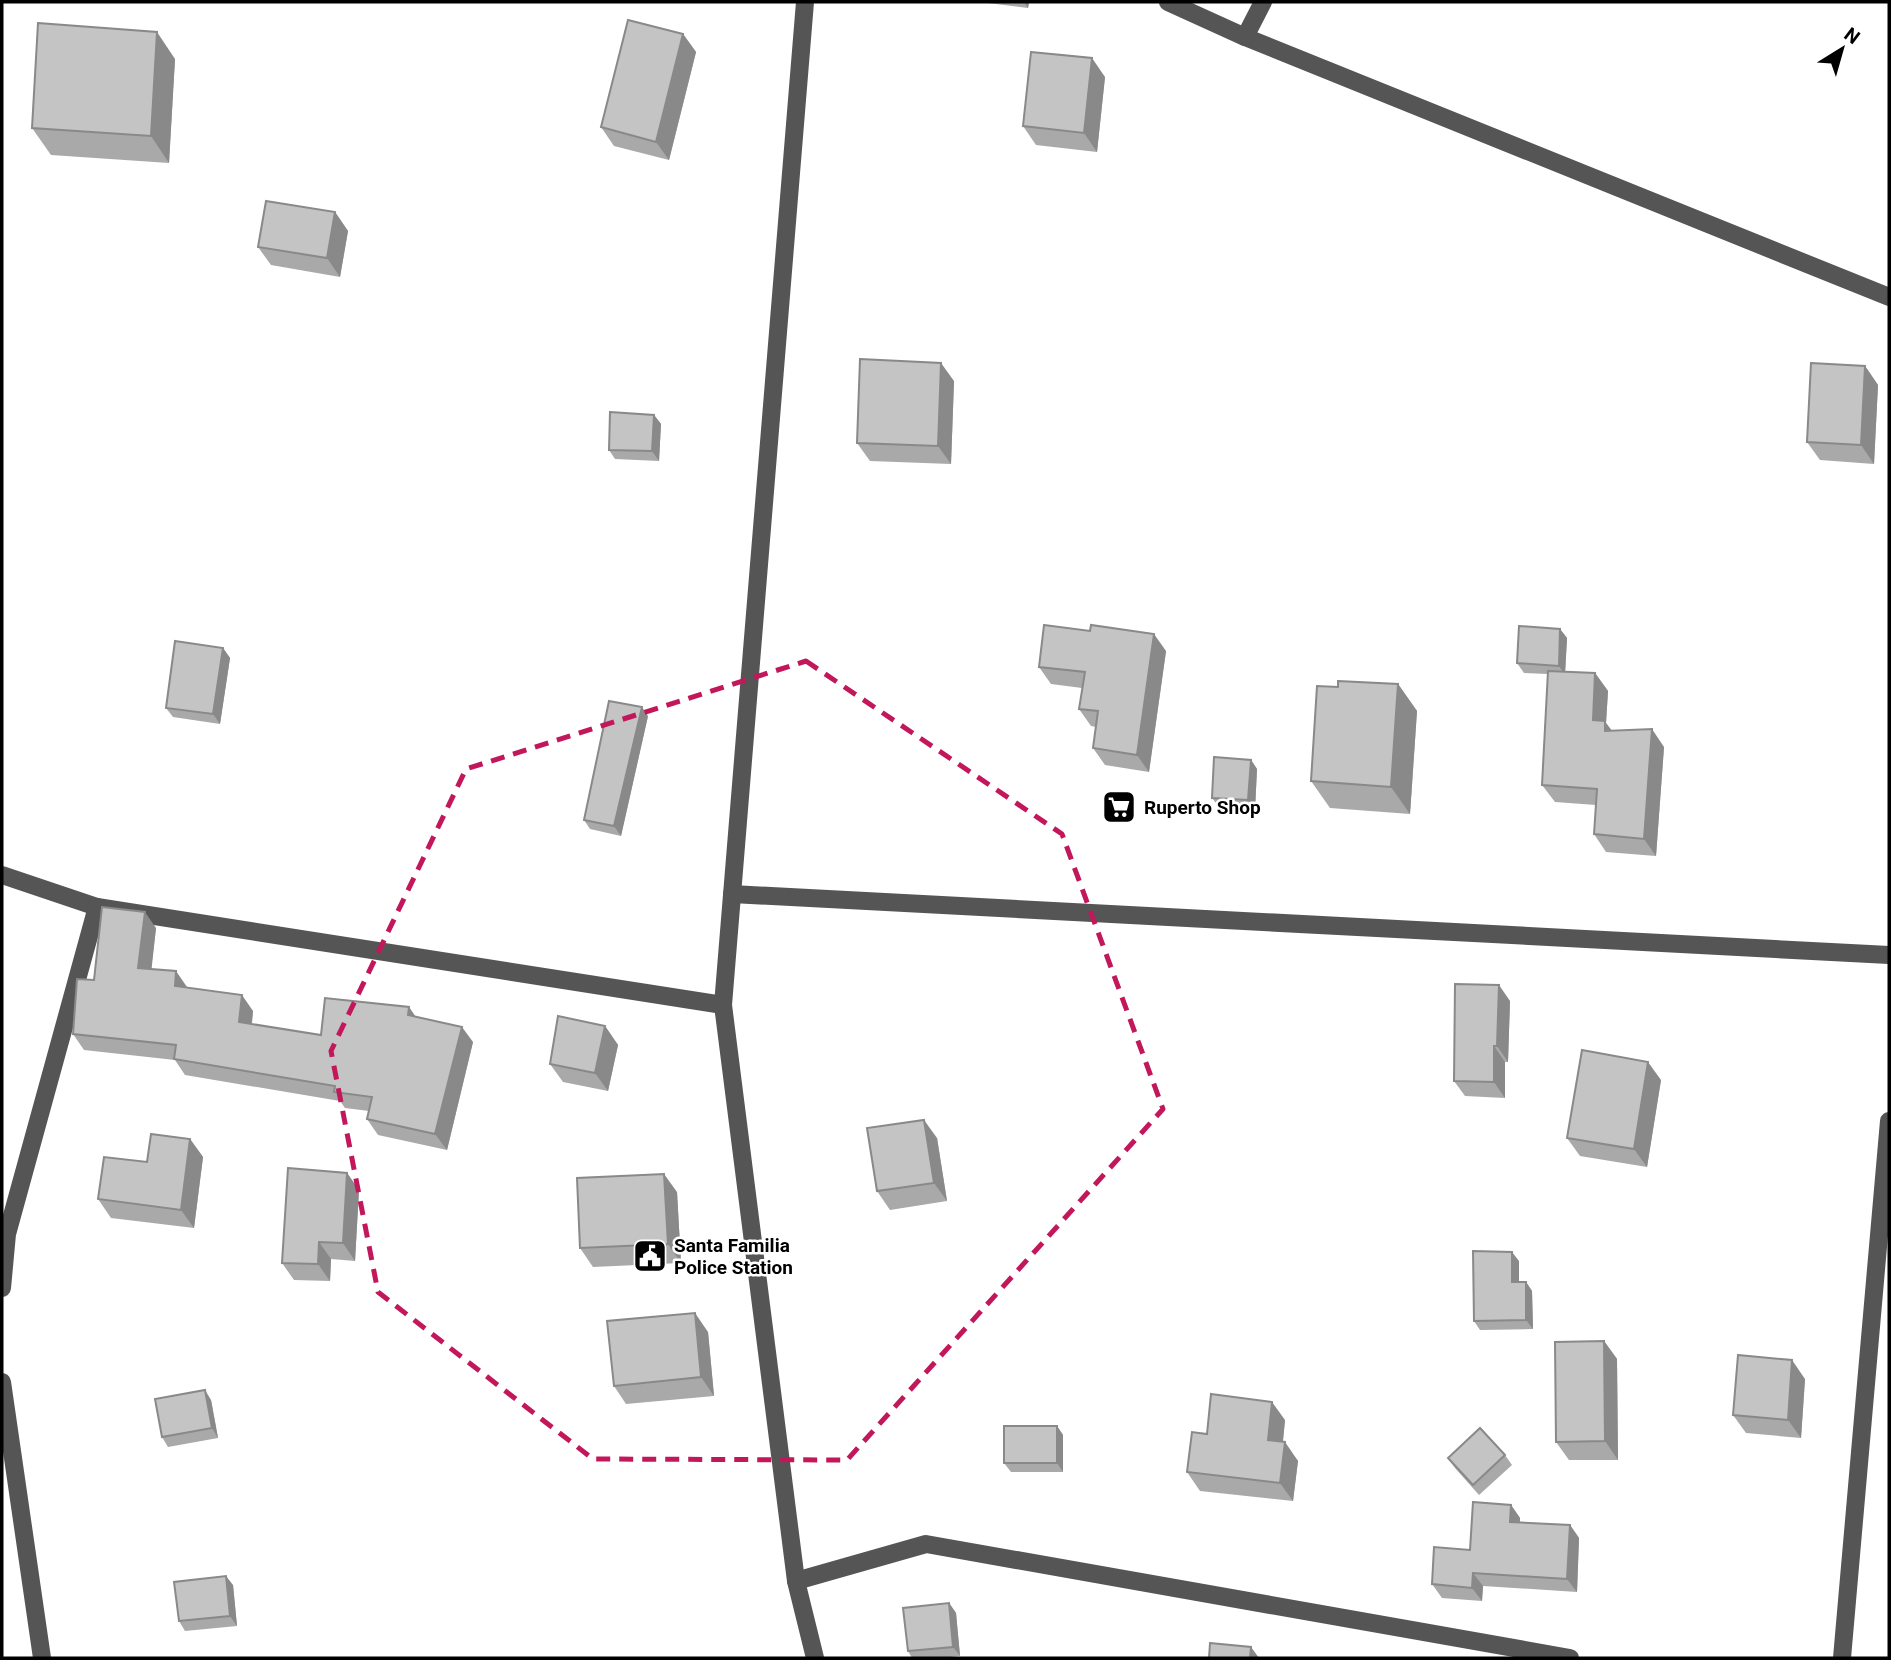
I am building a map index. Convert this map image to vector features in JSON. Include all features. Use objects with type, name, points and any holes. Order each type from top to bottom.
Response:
[{"type":"street","points":[[805,2],[723,1005],[796,1581],[815,1658]]},
{"type":"street","points":[[1168,2],[1245,37],[1889,297]]},
{"type":"street","points":[[1245,37],[1263,2]]},
{"type":"street","points":[[2,875],[97,907],[723,1005]]},
{"type":"street","points":[[732,894],[1889,955]]},
{"type":"street","points":[[2,1287],[7,1234],[97,907]]},
{"type":"street","points":[[1842,1658],[1889,1121]]},
{"type":"street","points":[[2,1382],[42,1658]]},
{"type":"street","points":[[796,1581],[926,1544],[1570,1658]]},
{"type":"highlighted area","points":[[806,661],[1062,834],[1163,1109],[847,1460],[593,1459],[378,1292],[331,1051],[466,769]]},
{"type":"building","points":[[628,20],[683,34],[656,142],[601,127]]},
{"type":"building","points":[[38,23],[157,32],[151,136],[32,128]]},
{"type":"building","points":[[1031,52],[1092,58],[1084,133],[1023,126]]},
{"type":"building","points":[[266,201],[335,212],[327,258],[258,247]]},
{"type":"building","points":[[860,359],[941,363],[938,446],[857,443]]},
{"type":"building","points":[[1811,363],[1865,366],[1861,445],[1807,442]]},
{"type":"building","points":[[610,412],[654,415],[652,451],[609,450]]},
{"type":"building","points":[[1044,625],[1090,631],[1091,625],[1154,634],[1137,755],[1093,748],[1098,711],[1079,709],[1085,672],[1039,667]]},
{"type":"building","points":[[1519,626],[1560,629],[1559,666],[1517,663]]},
{"type":"building","points":[[175,641],[223,648],[213,714],[166,708]]},
{"type":"building","points":[[1548,671],[1595,673],[1593,720],[1605,721],[1605,731],[1652,729],[1644,839],[1594,834],[1597,789],[1542,785]]},
{"type":"building","points":[[1338,681],[1398,684],[1391,787],[1311,781],[1317,686],[1338,687]]},
{"type":"building","points":[[609,701],[642,707],[614,826],[584,820]]},
{"type":"building","points":[[1214,757],[1251,760],[1248,800],[1212,798]]},
{"type":"building","points":[[102,907],[145,912],[138,968],[176,971],[175,986],[242,995],[239,1022],[321,1035],[325,998],[409,1007],[408,1015],[462,1027],[435,1134],[367,1119],[372,1097],[334,1092],[335,1086],[174,1059],[176,1045],[73,1034],[77,979],[94,980]]},
{"type":"building","points":[[1455,984],[1499,985],[1494,1082],[1454,1081]]},
{"type":"building","points":[[558,1016],[605,1026],[595,1073],[550,1064]]},
{"type":"building","points":[[1582,1050],[1648,1062],[1634,1149],[1567,1138]]},
{"type":"building","points":[[924,1120],[934,1183],[877,1191],[867,1128]]},
{"type":"building","points":[[151,1134],[190,1139],[181,1210],[98,1199],[104,1157],[147,1162]]},
{"type":"building","points":[[288,1168],[347,1173],[343,1243],[319,1242],[318,1264],[282,1263]]},
{"type":"building","points":[[664,1174],[668,1244],[580,1248],[577,1178]]},
{"type":"building","points":[[1473,1251],[1512,1252],[1512,1282],[1526,1282],[1526,1320],[1474,1321]]},
{"type":"building","points":[[695,1313],[701,1377],[614,1386],[607,1321]]},
{"type":"building","points":[[1604,1341],[1605,1441],[1556,1442],[1555,1342]]},
{"type":"building","points":[[1738,1355],[1792,1360],[1788,1420],[1733,1415]]},
{"type":"building","points":[[205,1390],[212,1428],[162,1437],[155,1399]]},
{"type":"building","points":[[1211,1394],[1272,1402],[1268,1440],[1285,1442],[1280,1483],[1187,1472],[1192,1432],[1207,1434]]},
{"type":"building","points":[[1004,1426],[1057,1426],[1057,1463],[1004,1463]]},
{"type":"building","points":[[1480,1428],[1505,1455],[1473,1485],[1448,1458]]},
{"type":"building","points":[[1473,1502],[1511,1505],[1510,1522],[1570,1525],[1567,1579],[1473,1573],[1472,1588],[1432,1584],[1434,1547],[1470,1550]]},
{"type":"building","points":[[226,1576],[230,1616],[179,1621],[174,1582]]},
{"type":"building","points":[[949,1603],[953,1647],[908,1651],[903,1608]]},
{"type":"building","points":[[1210,1643],[1251,1647],[1250,1658],[1209,1658]]},
{"type":"place","name":"Ruperto Shop","points":[[1119,807]]},
{"type":"place","name":"Santa Familia Police Station","points":[[650,1256]]}]
